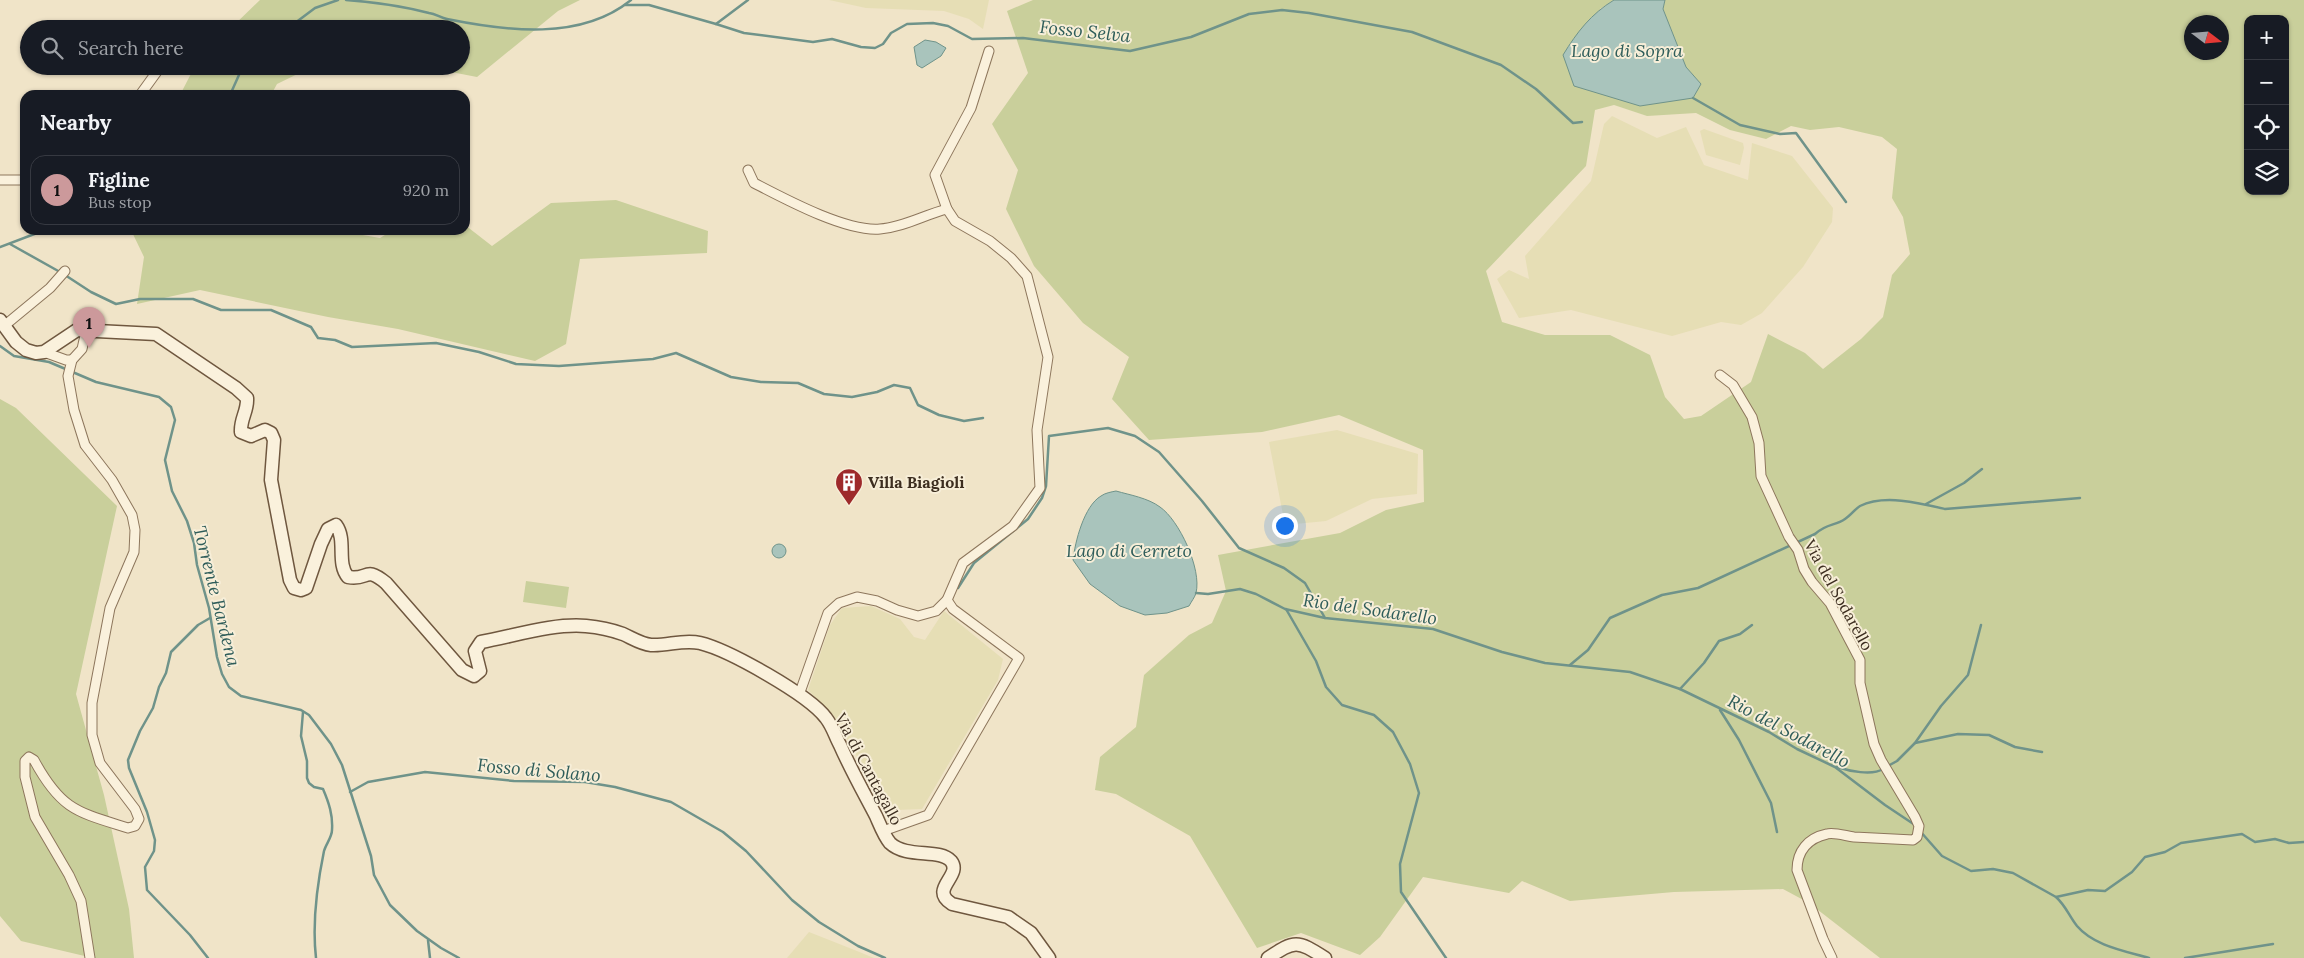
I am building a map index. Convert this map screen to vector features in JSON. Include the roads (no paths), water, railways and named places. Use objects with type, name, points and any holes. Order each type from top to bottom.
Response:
[{"type":"street","points":[[799,695],[828,613],[839,603],[857,598],[877,601],[896,610],[918,616],[936,611],[946,600],[963,563],[1013,526],[1040,488],[1037,430],[1048,357],[1027,276],[1011,258],[990,241],[955,221],[947,210],[935,175],[971,108],[989,50]]},
{"type":"street","points":[[144,90],[154,75]]},
{"type":"street","points":[[748,170],[754,184],[843,223],[866,228],[880,229],[908,224],[930,214],[947,210]]},
{"type":"street","points":[[0,180],[20,180]]},
{"type":"street","points":[[61,274],[50,288],[2,323],[16,342],[26,350],[44,352],[71,363]]},
{"type":"street","name":"Via di Cantagallo","points":[[44,352],[74,331],[156,334],[236,388],[247,398],[248,408],[240,423],[241,432],[251,436],[265,430],[271,433],[274,440],[271,480],[290,580],[294,588],[301,590],[306,588],[328,528],[336,525],[341,533],[344,572],[348,577],[356,579],[366,573],[374,573],[386,583],[462,670],[469,674],[474,676],[480,671],[475,651],[481,642],[564,626],[586,626],[622,634],[651,645],[684,641],[713,647],[745,662],[816,707],[833,729],[889,842],[908,853],[944,857],[950,861],[953,873],[944,888],[943,895],[946,900],[952,904],[1008,917],[1031,933],[1049,958]]},
{"type":"street","points":[[86,331],[82,349],[71,363],[68,376],[74,410],[85,445],[112,480],[132,515],[135,530],[134,552],[110,608],[92,703],[92,735],[100,763],[135,809],[139,819],[135,826],[128,828],[74,809],[57,796],[34,760],[29,757],[25,761],[25,777],[35,816],[69,875],[81,901],[90,958]]},
{"type":"street","name":"Via del Sodarello","points":[[1720,375],[1733,385],[1752,417],[1759,443],[1761,476],[1789,537],[1798,550],[1804,569],[1812,582],[1830,603],[1860,660],[1860,683],[1874,744],[1881,760],[1906,800],[1919,826],[1917,837],[1913,840],[1878,839],[1828,833],[1813,839],[1801,850],[1797,859],[1797,870],[1832,958]]},
{"type":"street","points":[[883,830],[928,815],[1019,658],[953,609],[946,600]]},
{"type":"street","points":[[1268,958],[1289,944],[1302,945],[1325,958]]},
{"type":"water","name":"Lago di Sopra","points":[[1614,0],[1665,0],[1663,9],[1686,67],[1701,84],[1693,98],[1640,106],[1574,86],[1563,55],[1585,24],[1598,11]]},
{"type":"water","points":[[925,40],[936,42],[946,48],[941,56],[922,68],[917,65],[914,47]]},
{"type":"water","name":"Lago di Cerreto","points":[[1116,491],[1150,501],[1160,507],[1167,513],[1181,534],[1196,571],[1196,593],[1189,606],[1167,613],[1145,615],[1120,606],[1090,584],[1073,560],[1078,534],[1085,516],[1095,501],[1103,495]]},
{"type":"water","points":[[776,544],[782,544],[786,551],[782,558],[776,558],[772,554],[772,548]]},
{"type":"waterway","name":"Fosso Selva","points":[[299,20],[315,8],[338,0]]},
{"type":"waterway","name":"Fosso Selva","points":[[346,0],[398,6],[455,20]]},
{"type":"waterway","name":"Fosso Selva","points":[[470,23],[518,29],[566,27],[589,22],[611,13],[631,0]]},
{"type":"waterway","name":"Fosso Selva","points":[[625,5],[649,5],[716,24],[748,0]]},
{"type":"waterway","name":"Fosso Selva","points":[[716,24],[744,33],[813,42],[832,39],[861,47],[875,48],[883,44],[891,33],[907,24],[933,23],[948,26],[972,39],[1023,38],[1130,51],[1191,37],[1249,14],[1282,10],[1309,13],[1412,32],[1501,65],[1536,89],[1573,123],[1582,122]]},
{"type":"waterway","name":"Fosso Selva","points":[[232,90],[239,75]]},
{"type":"waterway","points":[[1693,98],[1740,125],[1780,134],[1796,133],[1846,202]]},
{"type":"waterway","name":"Fosso Selva","points":[[0,247],[32,235]]},
{"type":"waterway","points":[[10,244],[60,272]]},
{"type":"waterway","points":[[65,275],[91,292],[116,304],[140,299],[193,299],[221,310],[271,310],[311,327],[318,338],[335,340],[352,347],[436,343],[479,352],[516,364],[559,366],[653,359],[676,353],[731,377],[761,382],[798,383],[824,394],[852,397],[877,392],[894,385],[910,388],[918,405],[939,415],[964,421],[983,418]]},
{"type":"waterway","name":"Torrente Bardena","points":[[0,346],[14,356],[49,362],[96,382],[159,397],[171,407],[175,420],[165,460],[172,491],[187,521],[194,543],[197,565],[209,608],[217,657],[222,674],[229,687],[241,696],[301,710],[309,715],[331,744],[342,765],[371,856],[374,875],[390,905],[417,931],[459,958]]},
{"type":"waterway","points":[[958,588],[974,563],[1028,519],[1042,498],[1046,486],[1049,436],[1108,428],[1135,436],[1159,452],[1202,501],[1239,548],[1284,568],[1305,583],[1325,618]]},
{"type":"waterway","points":[[1926,504],[1964,483],[1982,469]]},
{"type":"waterway","name":"Rio del Sodarello","points":[[1570,665],[1588,650],[1610,618],[1662,595],[1698,588],[1815,534],[1823,528],[1841,521],[1860,506],[1870,502],[1902,501],[1945,509],[2080,498]]},
{"type":"waterway","name":"Rio del Sodarello","points":[[1196,593],[1208,594],[1240,589],[1256,594],[1285,609],[1325,618],[1433,629],[1502,652],[1545,663],[1630,672],[1680,689],[1769,732],[1797,749],[1835,767],[1915,825]]},
{"type":"waterway","points":[[1286,609],[1316,661],[1326,687],[1342,705],[1374,715],[1393,732],[1410,764],[1419,793],[1400,864],[1401,892],[1446,958]]},
{"type":"waterway","points":[[208,958],[190,935],[147,890],[145,867],[154,851],[155,840],[147,812],[129,768],[128,760],[140,731],[153,708],[159,687],[166,673],[171,652],[198,625],[210,618]]},
{"type":"waterway","points":[[1680,689],[1704,663],[1719,641],[1740,634],[1752,625]]},
{"type":"waterway","points":[[1888,766],[1897,761],[1915,743],[1941,706],[1968,675],[1981,625]]},
{"type":"waterway","points":[[1720,710],[1739,740],[1771,803],[1777,832]]},
{"type":"waterway","points":[[303,712],[301,736],[307,761],[307,778],[314,787],[323,789],[332,819],[332,833],[324,851],[317,891],[315,918],[316,958]]},
{"type":"waterway","points":[[1915,743],[1958,734],[1989,735],[2015,747],[2042,752]]},
{"type":"waterway","points":[[1837,767],[1867,772],[1883,769]]},
{"type":"waterway","name":"Fosso di Solano","points":[[350,792],[368,782],[425,772],[514,781],[585,782],[615,787],[671,802],[723,832],[746,851],[792,900],[819,922],[858,946],[885,958]]},
{"type":"waterway","name":"Rio del Sodarello","points":[[1920,831],[1942,856],[1971,871],[1993,869],[2013,873],[2056,897],[2088,890],[2105,891],[2132,872],[2145,857],[2165,852],[2181,843],[2242,834],[2255,842],[2275,839],[2289,843],[2304,842]]},
{"type":"waterway","points":[[2056,897],[2084,933],[2110,947],[2149,958]]},
{"type":"waterway","points":[[428,940],[430,958]]},
{"type":"waterway","points":[[2185,958],[2273,944]]},
{"type":"place","name":"Figline","points":[[89,348]]},
{"type":"place","name":"Villa Biagioli","points":[[849,506]]}]
